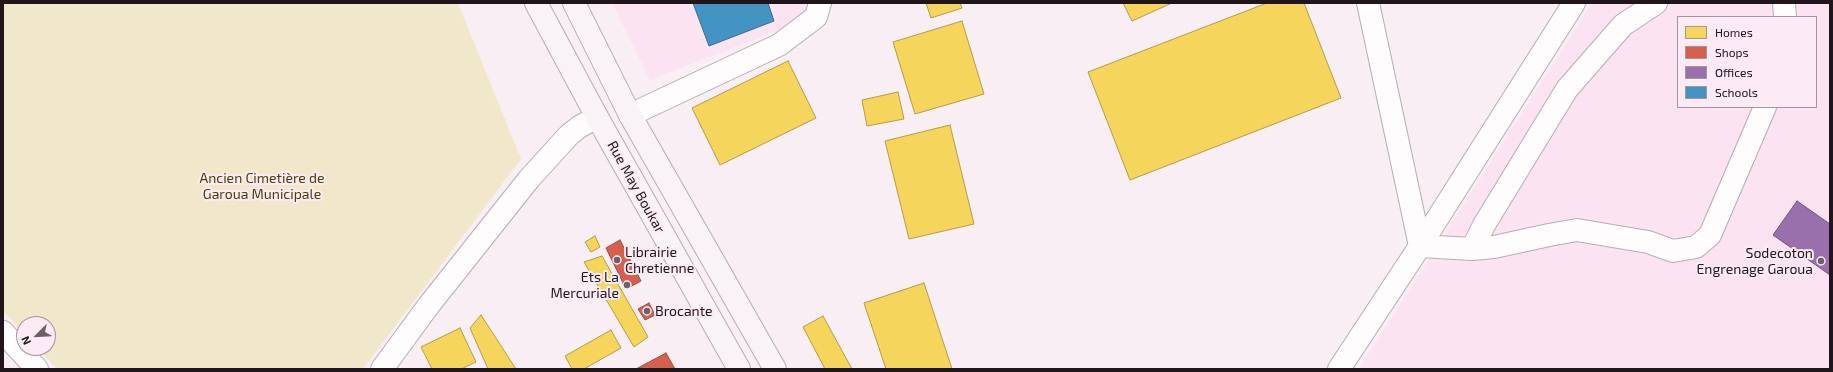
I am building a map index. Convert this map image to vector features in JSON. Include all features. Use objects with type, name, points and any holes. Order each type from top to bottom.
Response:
[{"type":"main road","name":"Rue May Boukar","points":[[536,3],[597,117],[739,369]]},
{"type":"main road","points":[[574,3],[630,115],[775,369]]},
{"type":"street","points":[[630,115],[779,45],[816,17],[820,3]]},
{"type":"street","points":[[1368,3],[1420,246]]},
{"type":"street","points":[[1339,369],[1420,246],[1574,3]]},
{"type":"street","points":[[1472,249],[1484,225],[1567,89],[1623,25],[1656,3]]},
{"type":"street","points":[[1784,3],[1785,16]]},
{"type":"street","points":[[1420,246],[1472,249],[1494,247],[1577,230],[1648,242],[1673,251],[1696,247],[1710,235],[1765,108]]},
{"type":"street","points":[[382,369],[429,305],[529,179],[569,135],[579,126],[597,117]]},
{"type":"street","points":[[3,332],[37,369]]},
{"type":"shaded area","points":[[612,3],[809,3],[814,16],[650,80]]},
{"type":"shaded area","points":[[1592,3],[1830,3],[1830,369],[1359,369]]},
{"type":"green space","name":"Ancien Cimetière de Garoua Municipale","points":[[3,3],[458,3],[521,159],[363,369],[57,369],[45,356],[56,356],[56,316],[16,316],[16,325],[3,311]]},
{"type":"building: Homes","points":[[926,3],[960,3],[962,8],[931,18]]},
{"type":"building: Homes","points":[[1123,3],[1172,3],[1132,21]]},
{"type":"building: Homes","points":[[1267,3],[1304,3],[1341,98],[1130,180],[1088,72]]},
{"type":"building: Homes","points":[[962,21],[984,94],[915,114],[893,42]]},
{"type":"building: Homes","points":[[788,61],[816,118],[720,165],[692,108]]},
{"type":"building: Homes","points":[[898,92],[904,119],[867,126],[862,100]]},
{"type":"building: Homes","points":[[950,125],[974,224],[909,239],[885,141]]},
{"type":"building: Homes","points":[[595,236],[600,247],[591,252],[585,242]]},
{"type":"building: Homes","points":[[602,256],[648,337],[634,347],[584,262]]},
{"type":"building: Homes","points":[[924,283],[952,369],[886,369],[864,303]]},
{"type":"building: Homes","points":[[481,315],[516,369],[488,369],[470,328]]},
{"type":"building: Homes","points":[[823,316],[852,369],[825,369],[803,327]]},
{"type":"building: Homes","points":[[460,328],[476,362],[461,369],[432,369],[421,347]]},
{"type":"building: Homes","points":[[611,330],[621,348],[584,369],[572,369],[565,356]]},
{"type":"building: Shops","points":[[620,240],[641,281],[626,289],[606,248]]},
{"type":"building: Shops","points":[[649,303],[655,315],[645,320],[638,309]]},
{"type":"building: Shops","points":[[666,353],[675,369],[636,369]]},
{"type":"building: Offices","points":[[1797,201],[1830,224],[1830,275],[1773,235]]},
{"type":"building: Schools","points":[[693,3],[768,3],[774,21],[709,46]]},
{"type":"place","name":"Librairie Chretienne","points":[[617,260]]},
{"type":"place","name":"Sodecoton Engrenage Garoua","points":[[1821,261]]},
{"type":"place","name":"Ets La Mercuriale","points":[[627,285]]},
{"type":"place","name":"Brocante","points":[[647,311]]}]
